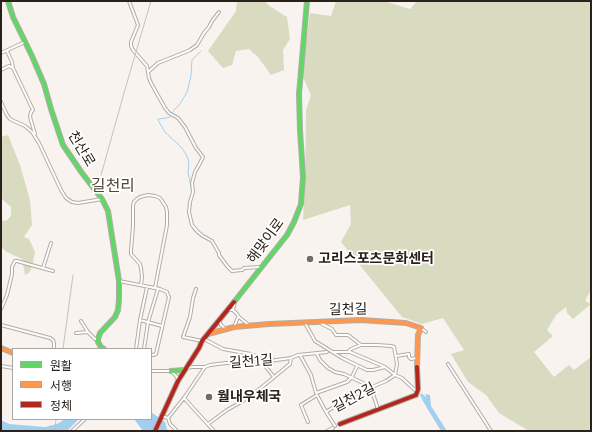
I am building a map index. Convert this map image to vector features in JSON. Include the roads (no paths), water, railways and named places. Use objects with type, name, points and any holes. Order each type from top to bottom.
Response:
[{"type":"street","name":"천산로","points":[[8,1],[13,17],[44,84],[63,145],[102,199],[108,211],[119,281],[118,310],[115,317],[100,333],[98,339]]},
{"type":"street","points":[[129,1],[138,25],[131,42],[131,46],[147,66],[151,83],[165,108],[169,113],[178,118],[185,127],[196,148],[203,156],[195,172],[192,183],[193,192],[189,212],[192,225],[198,232],[212,242],[226,266],[232,271],[242,270],[244,268],[262,267]]},
{"type":"street","name":"해맞이로","points":[[155,431],[178,381],[203,340],[287,235],[294,222],[302,198],[299,94],[307,1]]},
{"type":"street","points":[[148,72],[158,63],[190,50],[197,45],[219,12]]},
{"type":"street","points":[[1,53],[25,42]]},
{"type":"street","points":[[7,51],[13,68],[33,110],[30,117],[36,137],[60,190],[66,198],[72,202],[102,199]]},
{"type":"street","points":[[1,70],[9,66],[13,68]]},
{"type":"street","points":[[1,102],[10,119],[25,126],[36,137]]},
{"type":"street","points":[[141,285],[142,272],[140,264],[131,254],[134,218],[133,206],[137,199],[148,195],[160,198],[166,207],[167,225],[144,348]]},
{"type":"street","points":[[43,268],[51,243]]},
{"type":"street","points":[[1,309],[7,296],[13,263],[17,261],[54,271]]},
{"type":"street","points":[[119,281],[167,292],[169,297],[156,354],[152,356]]},
{"type":"street","points":[[136,348],[147,287]]},
{"type":"street","points":[[196,289],[190,317],[183,337],[203,340],[224,349],[259,357],[274,377]]},
{"type":"street","points":[[233,310],[235,300]]},
{"type":"street","points":[[227,310],[233,310],[238,317],[251,326]]},
{"type":"street","points":[[234,327],[238,317]]},
{"type":"street","points":[[140,320],[162,326]]},
{"type":"street","points":[[219,320],[226,329]]},
{"type":"street","name":"길천길","points":[[208,334],[234,327],[361,320],[406,323],[420,328]]},
{"type":"street","points":[[81,321],[88,332],[98,339],[98,342],[102,348]]},
{"type":"street","points":[[321,322],[332,329],[336,335],[348,336],[361,345]]},
{"type":"street","points":[[305,323],[316,341],[331,352],[356,366],[367,370],[385,367]]},
{"type":"street","points":[[1,325],[50,338],[53,340],[54,348]]},
{"type":"street","points":[[340,424],[378,410],[416,393],[418,389],[418,335],[420,328],[426,332]]},
{"type":"street","points":[[76,333],[88,332]]},
{"type":"street","points":[[348,352],[351,349],[361,345],[394,347],[397,364],[395,375]]},
{"type":"street","points":[[1,348],[12,353]]},
{"type":"street","name":"길천1길","points":[[184,370],[192,367],[263,362],[291,358],[300,355],[327,352]]},
{"type":"street","points":[[334,352],[348,352],[385,367],[395,375],[402,378],[416,393]]},
{"type":"street","points":[[317,354],[320,360],[328,368],[363,383],[367,390]]},
{"type":"street","points":[[396,356],[409,354],[409,357],[411,358],[417,358]]},
{"type":"street","points":[[300,355],[311,375],[316,394],[326,412]]},
{"type":"street","points":[[208,424],[262,388],[290,364],[291,358]]},
{"type":"street","points":[[448,364],[491,431]]},
{"type":"street","points":[[1,366],[12,368]]},
{"type":"street","points":[[308,422],[301,405],[316,394],[346,382],[352,378],[356,366]]},
{"type":"street","points":[[168,418],[184,398],[205,367]]},
{"type":"street","points":[[152,371],[171,372],[184,370]]},
{"type":"street","points":[[171,372],[177,376],[178,381]]},
{"type":"street","name":"길천2길","points":[[327,431],[334,427],[326,412],[350,396],[367,390],[395,375]]},
{"type":"street","points":[[371,388],[378,410]]},
{"type":"street","points":[[184,398],[214,431]]},
{"type":"street","points":[[162,417],[168,418]]},
{"type":"street","points":[[168,418],[170,424],[177,431]]},
{"type":"street","points":[[72,431],[83,420]]},
{"type":"water","points":[[421,393],[426,397],[425,394],[430,395],[431,406],[447,431],[441,431],[424,403],[420,395]]},
{"type":"water","points":[[152,413],[165,422],[168,431],[143,431],[135,420],[152,420]]},
{"type":"water","points":[[1,420],[9,424],[45,427],[57,424],[63,420],[78,420],[67,431],[1,431]]},
{"type":"waterway","points":[[172,113],[180,104],[187,92],[191,76],[192,60],[201,51]]},
{"type":"waterway","points":[[170,117],[158,120],[165,132],[181,147],[186,154],[189,162],[188,172],[192,192],[191,197]]},
{"type":"waterway","points":[[188,214],[191,224]]},
{"type":"waterway","points":[[192,227],[201,237],[212,243]]},
{"type":"waterway","points":[[214,246],[217,252]]},
{"type":"railway","points":[[101,175],[151,1]]},
{"type":"railway","points":[[63,348],[73,275]]},
{"type":"railway","points":[[55,431],[56,420]]},
{"type":"place","name":"고리스포츠문화센터","points":[[310,259]]},
{"type":"place","name":"월내우체국","points":[[209,397]]},
{"type":"district","name":"길천리","points":[[113,187]]}]
